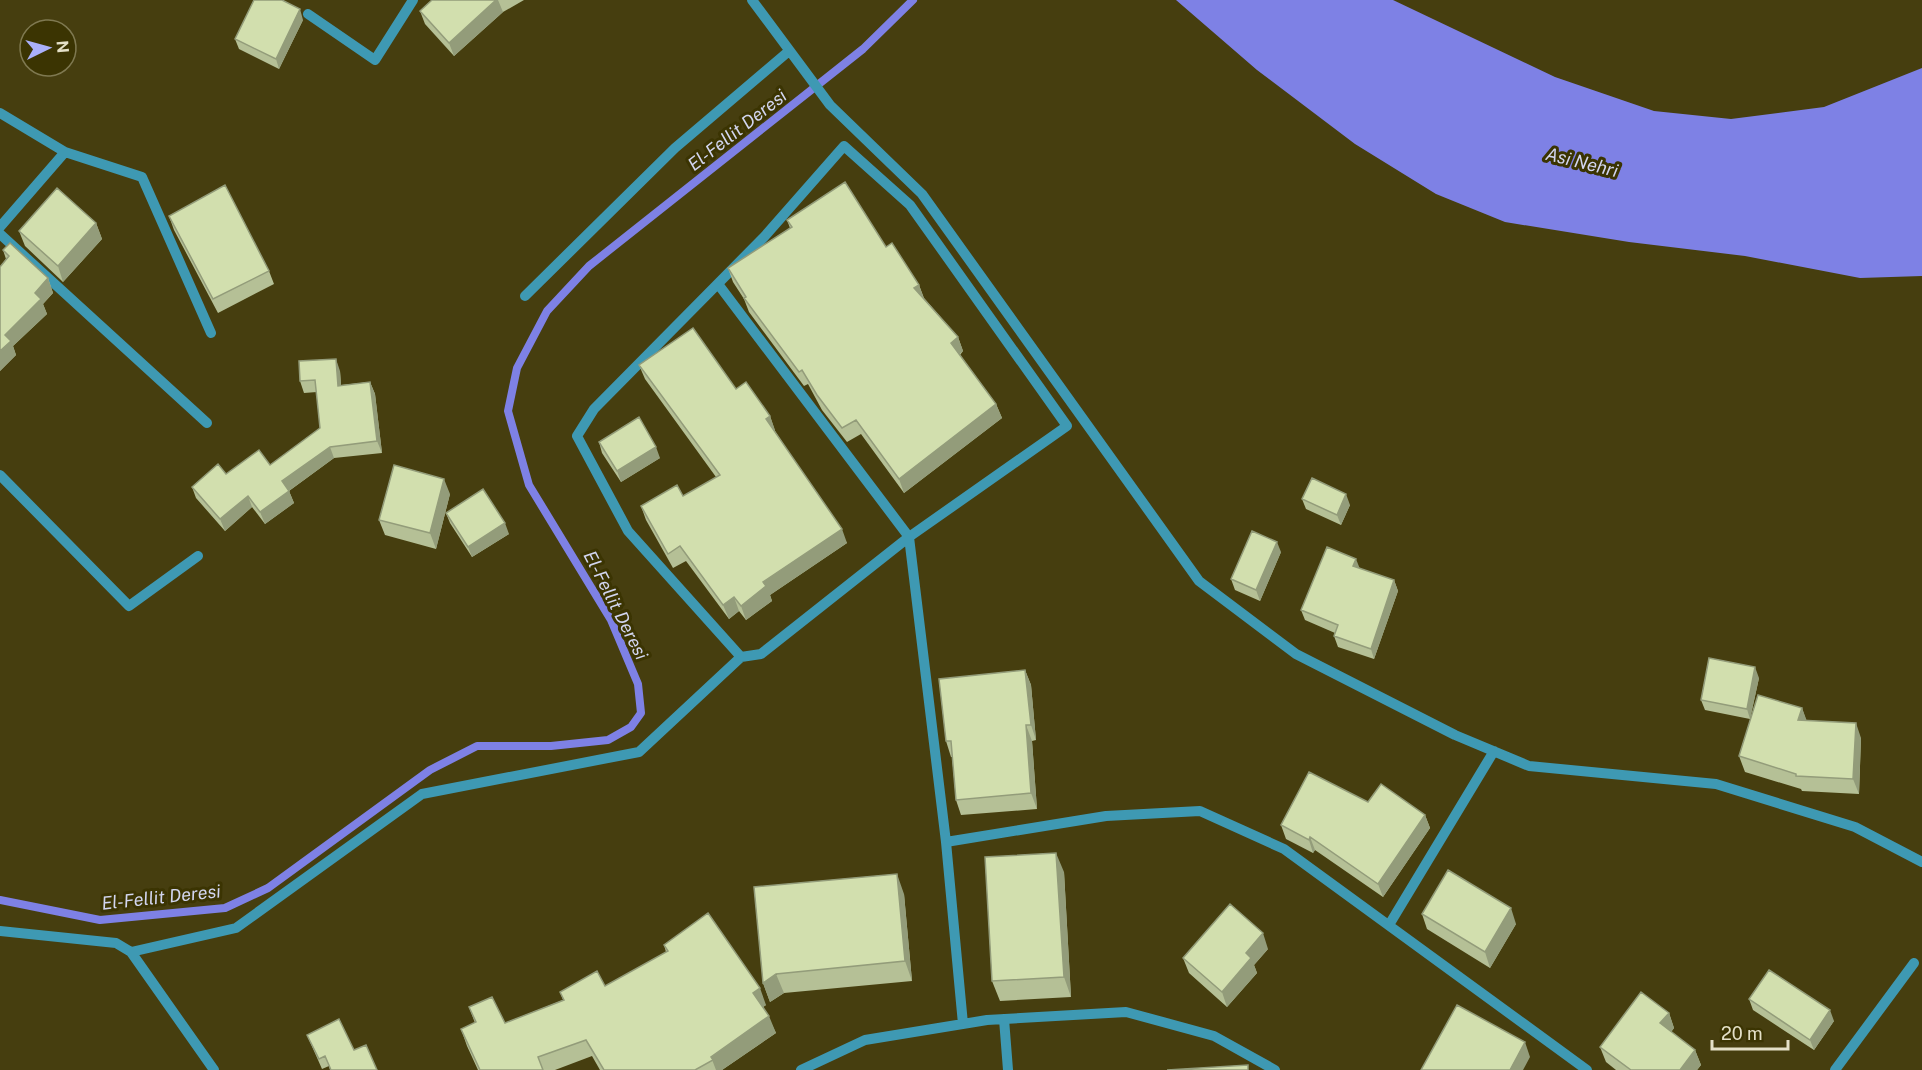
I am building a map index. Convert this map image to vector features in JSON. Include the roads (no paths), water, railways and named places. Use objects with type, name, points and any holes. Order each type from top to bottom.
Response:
[{"type":"street","points":[[308,14],[375,60],[413,0]]},
{"type":"street","points":[[752,0],[826,99],[857,133],[922,194],[1199,580],[1296,654],[1455,735],[1529,765],[1716,784],[1855,827],[1922,862]]},
{"type":"street","points":[[525,296],[675,148],[789,51]]},
{"type":"street","points":[[0,113],[65,152],[142,177],[211,333]]},
{"type":"street","points":[[741,657],[628,531],[577,436],[594,410],[765,236],[857,133]]},
{"type":"street","points":[[131,952],[236,928],[422,794],[639,752],[741,657],[761,654],[909,537],[1067,426],[910,206],[844,146]]},
{"type":"street","points":[[0,227],[65,152]]},
{"type":"street","points":[[0,234],[207,423]]},
{"type":"street","points":[[718,284],[909,537],[946,842],[963,1024]]},
{"type":"street","points":[[0,475],[129,606],[198,556]]},
{"type":"street","points":[[1389,925],[1494,751]]},
{"type":"street","points":[[946,842],[1106,816],[1200,811],[1284,849],[1587,1070]]},
{"type":"street","points":[[0,931],[116,943],[131,952],[214,1070]]},
{"type":"street","points":[[1835,1070],[1914,963]]},
{"type":"street","points":[[801,1070],[865,1040],[1004,1019],[1126,1012],[1214,1036],[1275,1070]]},
{"type":"street","points":[[1004,1019],[1008,1070]]},
{"type":"water","name":"Asi Nehri","points":[[1176,0],[1393,0],[1555,77],[1654,111],[1731,119],[1824,107],[1922,68],[1922,276],[1860,278],[1745,256],[1629,242],[1505,222],[1436,194],[1355,144],[1257,70]]},
{"type":"waterway","name":"El-Fellit Deresi","points":[[0,900],[100,920],[225,908],[268,888],[430,770],[477,746],[551,746],[608,740],[631,727],[641,713],[638,684],[611,620],[529,485],[508,411],[517,368],[547,311],[589,266],[863,49],[913,0]]}]
